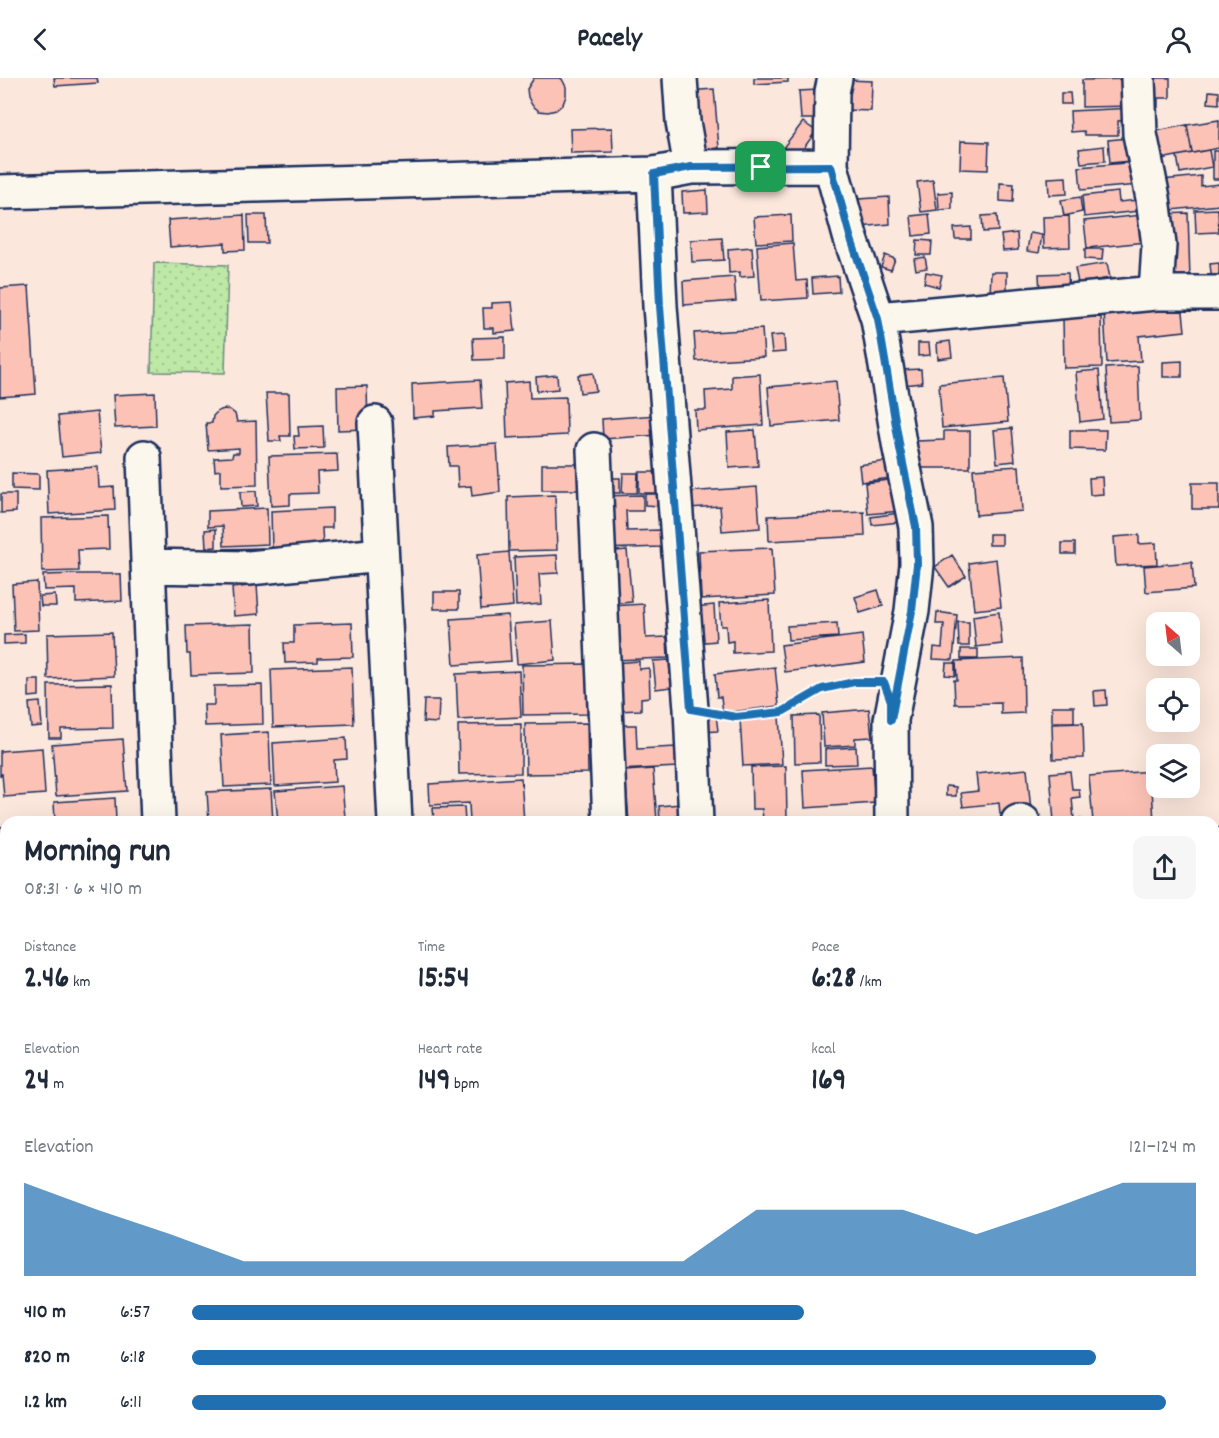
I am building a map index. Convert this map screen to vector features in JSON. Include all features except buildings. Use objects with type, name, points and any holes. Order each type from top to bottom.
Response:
[{"type":"street","points":[[680,78],[683,122],[691,167]]},
{"type":"street","points":[[835,78],[832,92],[831,166],[850,236],[878,319],[916,527],[917,564],[912,611],[891,720],[892,816]]},
{"type":"street","points":[[1138,78],[1140,134],[1153,198],[1159,245],[1156,293]]},
{"type":"street","points":[[0,192],[654,174],[691,167],[831,166]]},
{"type":"street","points":[[654,174],[660,306],[691,709],[696,816]]},
{"type":"street","points":[[878,319],[1156,293],[1219,293]]},
{"type":"street","points":[[375,423],[395,816]]},
{"type":"street","points":[[594,450],[610,816]]},
{"type":"street","points":[[144,457],[158,816]]},
{"type":"street","points":[[148,566],[249,567],[381,555]]},
{"type":"path","points":[[691,709],[736,717],[782,712],[822,689],[854,682],[874,682]]},
{"type":"green space","points":[[154,263],[228,265],[225,373],[151,372]]},
{"type":"route","points":[[831,166],[850,236],[878,319],[916,527],[917,564],[912,611],[891,720],[891,701],[884,682],[854,682],[822,689],[782,712],[736,717],[691,709],[660,306],[654,174],[691,167],[761,167],[831,166]]}]
